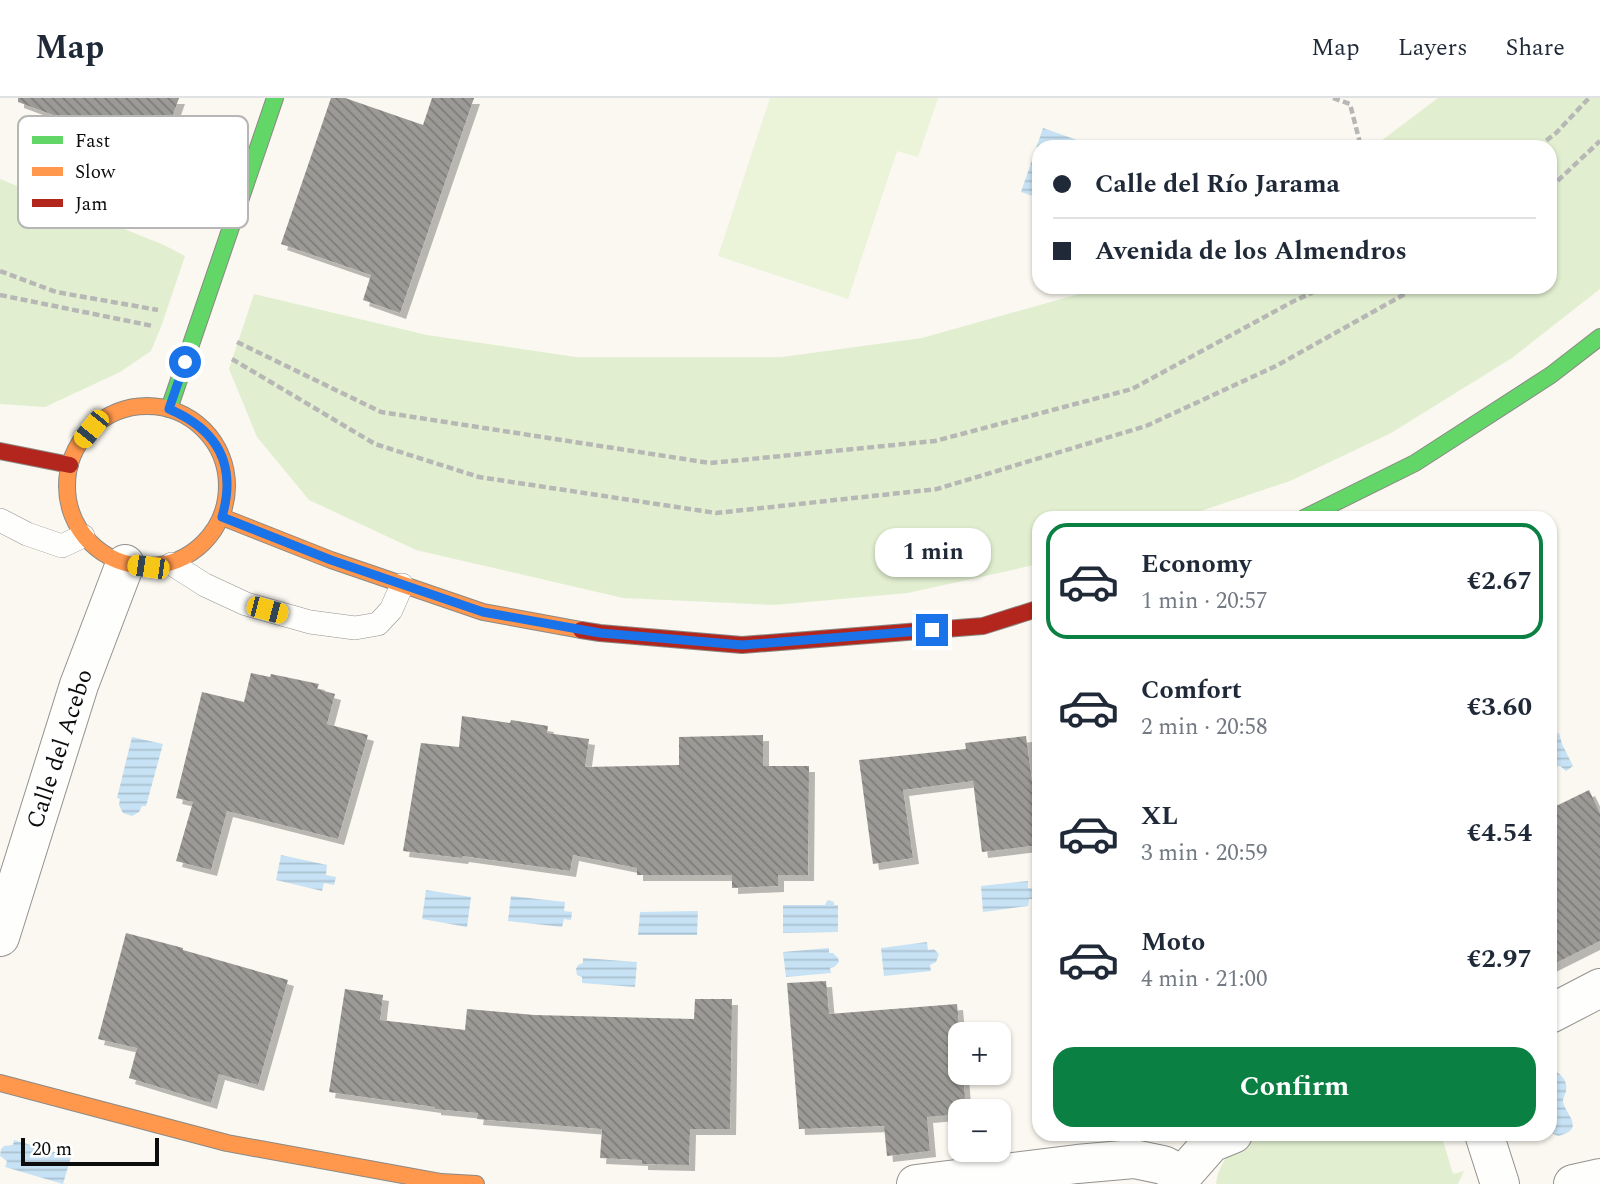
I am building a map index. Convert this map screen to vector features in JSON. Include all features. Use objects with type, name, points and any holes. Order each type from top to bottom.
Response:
[{"type":"street","points":[[248,177],[275,98]]},
{"type":"street","points":[[169,409],[231,228]]},
{"type":"street","points":[[1318,511],[1415,463],[1551,375],[1600,337]]},
{"type":"street","points":[[148,406],[169,409],[187,416],[203,428],[215,443],[224,460],[228,498],[222,517],[210,538],[193,553],[172,564],[148,567],[125,564],[102,554],[83,536],[72,514],[66,490],[70,465],[77,445],[91,429],[108,416],[127,408],[148,406]]},
{"type":"street","points":[[0,451],[70,465]]},
{"type":"street","points":[[222,517],[331,560],[483,612],[587,631],[742,645],[983,626],[1032,611]]},
{"type":"street","name":"Calle del Acebo","points":[[0,937],[79,685],[125,564]]},
{"type":"street","points":[[1557,1010],[1600,988]]},
{"type":"street","points":[[0,1083],[228,1143],[441,1182],[476,1184]]},
{"type":"street","points":[[916,1184],[1134,1159],[1163,1166],[1185,1179],[1211,1143],[1216,1141]]},
{"type":"street","points":[[1486,1141],[1500,1184]]},
{"type":"street","points":[[1573,1184],[1600,1178]]},
{"type":"lane","points":[[0,520],[27,534],[62,546],[83,536]]},
{"type":"lane","points":[[172,564],[205,585],[246,604],[310,622],[355,628],[378,624],[391,610],[402,585]]},
{"type":"path","points":[[1333,98],[1350,104],[1359,140]]},
{"type":"path","points":[[1547,140],[1590,98]]},
{"type":"path","points":[[1557,181],[1600,141]]},
{"type":"path","points":[[0,271],[56,292],[161,310]]},
{"type":"path","points":[[232,339],[381,412],[710,463],[935,441],[1132,389],[1309,294]]},
{"type":"path","points":[[226,355],[375,444],[479,477],[716,513],[937,489],[1146,426],[1276,366],[1405,294]]},
{"type":"path","points":[[0,295],[155,327]]},
{"type":"green space","points":[[770,98],[938,98],[918,157],[897,151],[848,299],[718,256]]},
{"type":"green space","points":[[1438,98],[1600,98],[1600,289],[1512,358],[1391,433],[1290,481],[1201,511],[1032,511],[1032,566],[908,593],[774,605],[623,598],[416,550],[309,500],[257,437],[229,369],[254,294],[427,335],[576,357],[782,357],[922,338],[1079,294],[1557,294],[1557,140],[1382,140]]},
{"type":"green space","points":[[0,179],[18,186],[18,228],[122,228],[185,256],[151,351],[120,372],[45,407],[0,404]]},
{"type":"green space","points":[[1249,1141],[1443,1141],[1453,1174],[1464,1171],[1458,1184],[1216,1184],[1227,1156]]},
{"type":"water","points":[[1043,128],[1077,140],[1039,140]]},
{"type":"water","points":[[1032,160],[1032,196],[1021,192]]},
{"type":"water","points":[[1559,733],[1573,766],[1566,771],[1557,766]]},
{"type":"water","points":[[132,737],[163,744],[146,806],[142,806],[139,812],[132,816],[123,813],[119,805],[120,799],[117,798]]},
{"type":"water","points":[[281,855],[327,865],[326,875],[336,877],[334,885],[324,883],[322,891],[276,880]]},
{"type":"water","points":[[1028,881],[1028,888],[1032,889],[1032,899],[1029,899],[1028,906],[983,912],[981,886]]},
{"type":"water","points":[[426,890],[471,897],[467,927],[422,919]]},
{"type":"water","points":[[511,896],[565,902],[564,911],[572,912],[571,920],[564,919],[562,927],[508,921]]},
{"type":"water","points":[[829,900],[838,905],[838,932],[783,933],[783,905],[825,905]]},
{"type":"water","points":[[698,911],[697,935],[638,935],[640,912]]},
{"type":"water","points":[[927,942],[928,950],[934,949],[939,954],[936,962],[930,965],[931,971],[884,976],[881,948]]},
{"type":"water","points":[[829,948],[829,953],[833,953],[839,962],[830,968],[831,973],[786,977],[783,952]]},
{"type":"water","points":[[583,958],[637,962],[635,987],[582,983],[582,977],[577,975],[576,969],[583,963]]},
{"type":"water","points":[[1557,1072],[1566,1083],[1563,1101],[1573,1125],[1567,1133],[1558,1136]]},
{"type":"water","points":[[14,1140],[71,1157],[63,1184],[5,1167],[7,1161],[0,1156],[1,1149],[13,1145]]},
{"type":"building","points":[[18,98],[179,98],[173,116],[56,116],[18,102]]},
{"type":"building","points":[[331,98],[345,98],[423,125],[432,98],[474,98],[400,313],[363,300],[371,275],[281,244]]},
{"type":"building","points":[[251,673],[270,677],[271,674],[319,684],[317,689],[335,694],[327,724],[368,735],[338,839],[227,811],[211,870],[176,861],[193,802],[176,798],[202,692],[244,702]]},
{"type":"building","points":[[462,716],[548,726],[547,733],[589,739],[585,767],[679,765],[679,737],[763,735],[763,766],[809,766],[808,875],[778,875],[778,886],[732,888],[732,875],[637,875],[637,868],[573,855],[570,871],[463,856],[403,851],[421,743],[459,747]]},
{"type":"building","points":[[1026,736],[1032,782],[1032,846],[982,852],[973,781],[903,790],[913,858],[873,864],[859,760],[966,749],[965,743]]},
{"type":"building","points":[[1589,790],[1600,813],[1600,941],[1557,962],[1557,806]]},
{"type":"building","points":[[126,933],[288,980],[258,1085],[219,1074],[211,1103],[129,1078],[137,1048],[98,1039]]},
{"type":"building","points":[[826,981],[829,1014],[957,1004],[959,1022],[948,1022],[948,1085],[964,1085],[965,1099],[948,1099],[948,1115],[927,1117],[930,1151],[887,1156],[884,1126],[799,1129],[787,983]]},
{"type":"building","points":[[345,989],[383,995],[380,1020],[465,1030],[467,1009],[534,1015],[694,1019],[695,999],[732,999],[730,1129],[690,1129],[689,1165],[642,1164],[642,1160],[600,1158],[602,1129],[477,1119],[478,1113],[329,1092]]},
{"type":"traffic: fast","points":[[248,177],[275,98]]},
{"type":"traffic: fast","points":[[169,409],[231,228]]},
{"type":"traffic: fast","points":[[1318,511],[1415,463],[1551,375],[1600,337]]},
{"type":"traffic: slow","points":[[147,406],[178,412],[204,429],[221,455],[227,486],[221,517],[204,543],[178,560],[147,566],[116,560],[90,543],[73,517],[67,486],[73,455],[90,429],[116,412],[147,406]]},
{"type":"traffic: slow","points":[[222,517],[331,560],[483,612],[581,630]]},
{"type":"traffic: slow","points":[[0,1083],[227,1143],[441,1182],[476,1184]]},
{"type":"traffic: jam","points":[[0,451],[70,465]]},
{"type":"traffic: jam","points":[[581,630],[742,645],[983,626],[1032,611]]},
{"type":"route","points":[[185,362],[169,409],[187,416],[203,428],[224,460],[228,498],[222,517],[331,560],[483,612],[600,633],[742,645],[932,630]]}]
